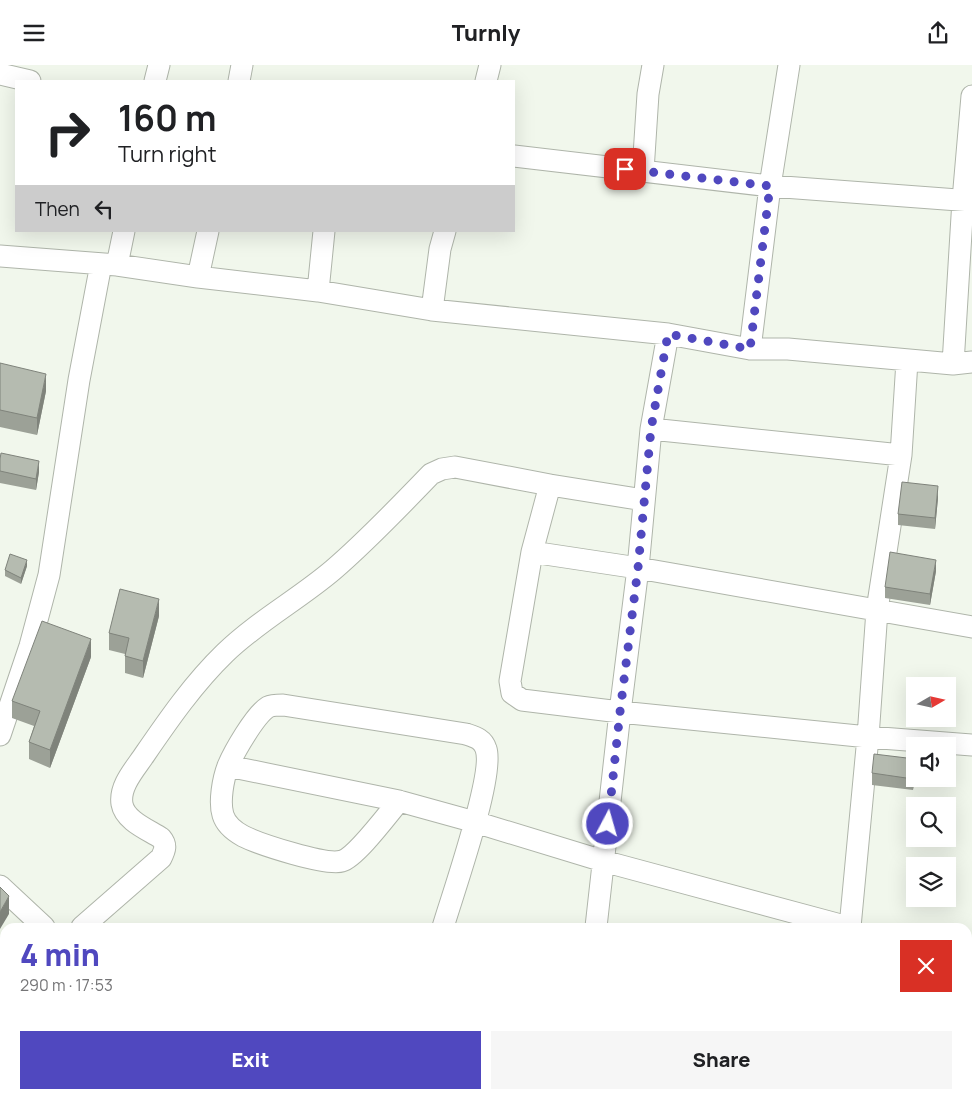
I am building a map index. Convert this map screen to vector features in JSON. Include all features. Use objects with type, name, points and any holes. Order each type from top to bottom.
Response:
[{"type":"street","points":[[156,80],[159,65]]},
{"type":"street","points":[[239,80],[242,65]]},
{"type":"street","points":[[486,80],[490,65]]},
{"type":"street","points":[[643,171],[648,94],[653,65]]},
{"type":"street","points":[[750,349],[770,186],[789,65]]},
{"type":"street","points":[[0,74],[26,80]]},
{"type":"street","points":[[0,256],[110,265],[318,291],[432,310],[668,334],[750,349],[788,349],[907,361],[962,363],[972,96]]},
{"type":"street","points":[[515,156],[770,186],[967,200]]},
{"type":"street","points":[[0,735],[30,646],[49,575],[79,380],[110,265],[124,232]]},
{"type":"street","points":[[198,277],[208,232]]},
{"type":"street","points":[[318,291],[324,232]]},
{"type":"street","points":[[432,310],[440,249],[445,232]]},
{"type":"street","points":[[596,923],[638,568],[651,429],[668,334]]},
{"type":"street","points":[[849,923],[868,737],[877,610],[901,455],[907,361]]},
{"type":"street","points":[[651,429],[901,455]]},
{"type":"street","points":[[87,923],[161,858],[165,850],[165,843],[161,838],[128,817],[122,806],[122,791],[163,727],[225,653],[264,621],[332,571],[362,544],[432,474],[442,469],[454,467],[644,500]]},
{"type":"street","points":[[550,485],[532,552],[510,681],[512,693],[522,700],[620,712],[868,737],[972,745]]},
{"type":"street","points":[[532,552],[638,568],[972,627]]},
{"type":"street","points":[[399,801],[357,850],[343,861],[330,862],[314,860],[244,836],[229,826],[223,816],[220,803],[228,767],[252,723],[270,705],[283,705],[466,734],[481,740],[487,750],[487,771],[475,822],[444,923]]},
{"type":"street","points":[[228,767],[399,801],[604,861],[834,923]]},
{"type":"street","points":[[0,886],[40,923]]},
{"type":"building","points":[[0,363],[46,374],[37,418],[0,410]]},
{"type":"building","points":[[1,453],[39,461],[36,479],[0,471]]},
{"type":"building","points":[[902,482],[938,486],[935,518],[898,514]]},
{"type":"building","points":[[890,552],[936,560],[930,594],[885,587]]},
{"type":"building","points":[[10,554],[27,560],[21,578],[5,570]]},
{"type":"building","points":[[120,589],[159,599],[143,661],[125,656],[129,638],[109,633]]},
{"type":"building","points":[[42,621],[91,639],[50,750],[29,742],[40,711],[12,701]]},
{"type":"building","points":[[874,754],[906,758],[906,778],[872,773]]},
{"type":"building","points":[[0,887],[9,896],[0,912]]},
{"type":"route","points":[[608,824],[638,568],[651,429],[668,334],[750,349],[770,186],[625,169]]}]
